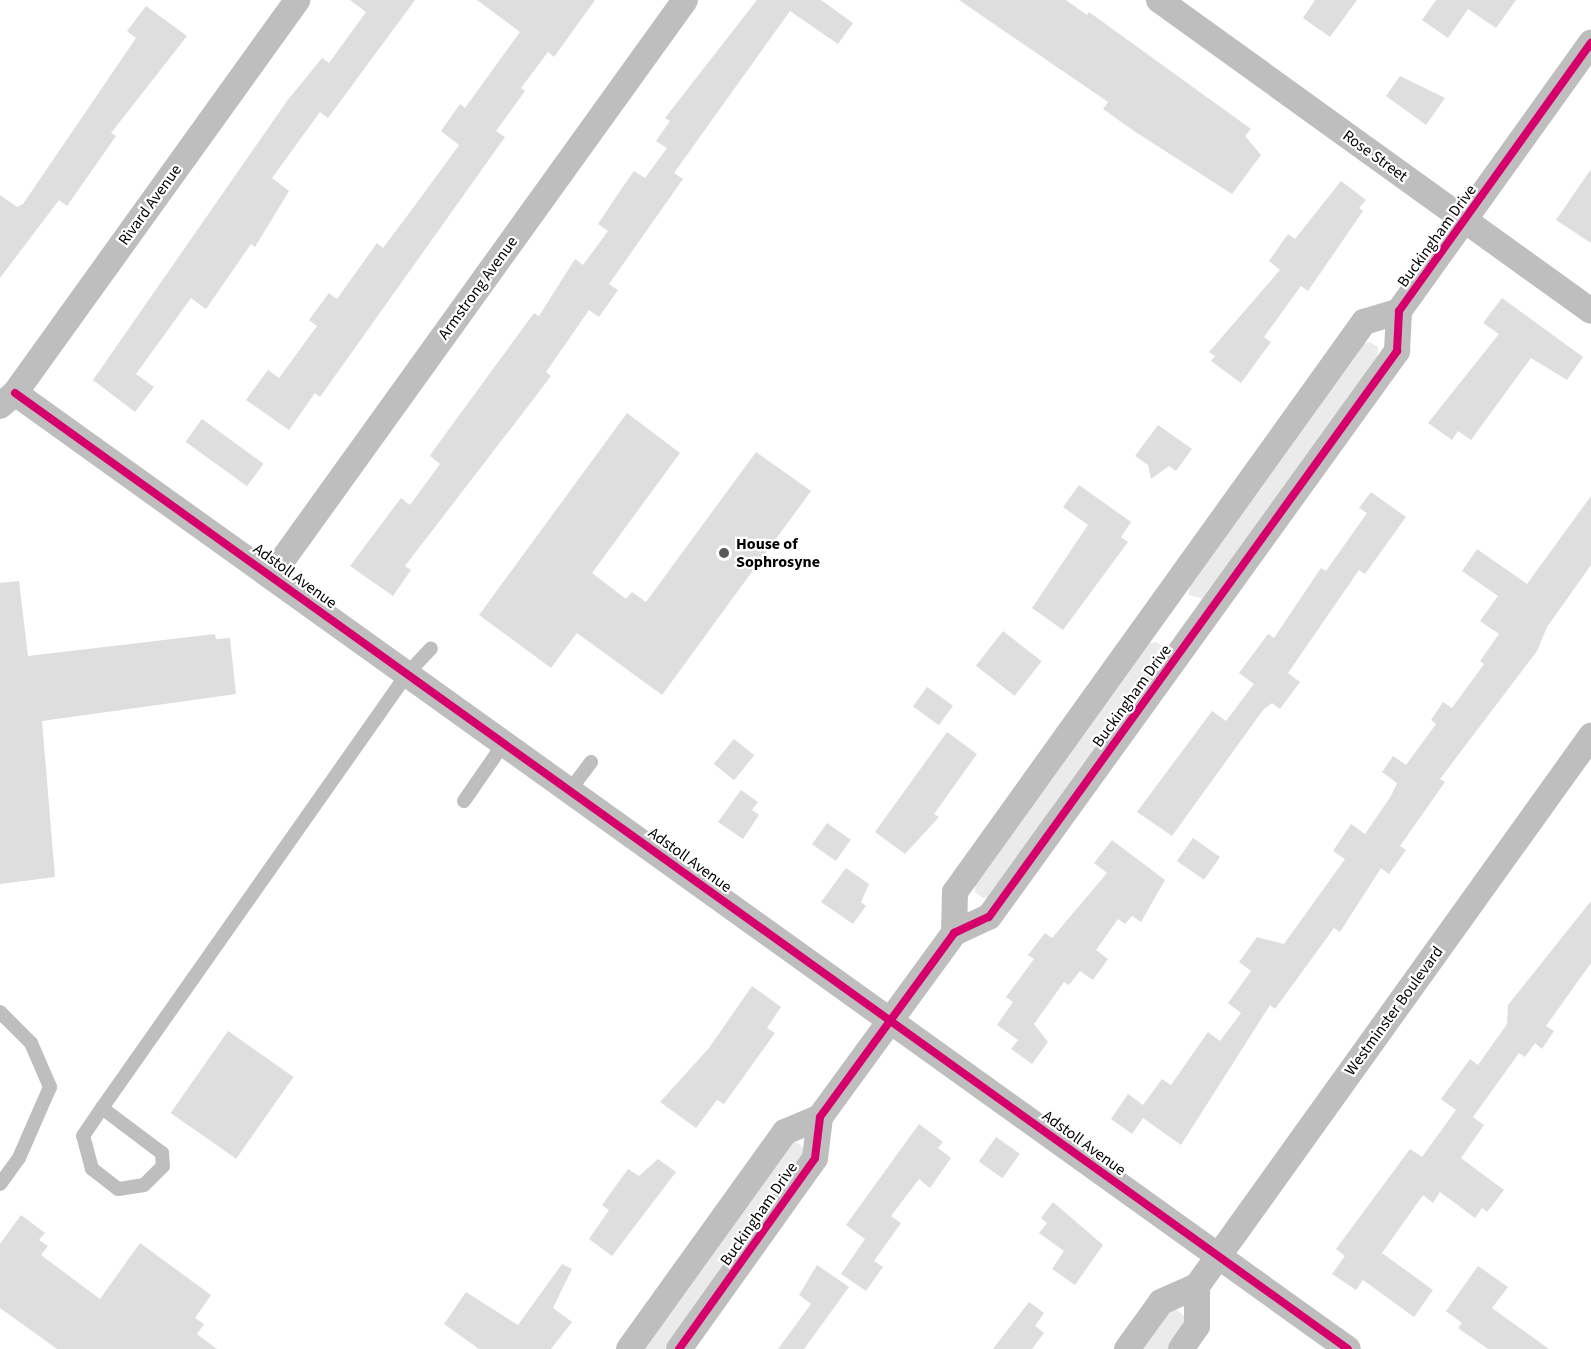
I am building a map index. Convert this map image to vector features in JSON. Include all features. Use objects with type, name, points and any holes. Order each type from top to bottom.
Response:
[{"type":"street","name":"Rivard Avenue","points":[[8,399],[297,0]]},
{"type":"street","name":"Armstrong Avenue","points":[[271,576],[685,0]]},
{"type":"street","name":"Rose Street","points":[[1158,0],[1591,311]]},
{"type":"street","name":"Buckingham Drive","points":[[679,1349],[815,1158],[820,1117],[954,933],[989,917],[1397,351],[1399,311],[1591,43]]},
{"type":"street","name":"Buckingham Drive","points":[[954,933],[955,892],[1364,322],[1399,311]]},
{"type":"street","name":"Adstoll Avenue","points":[[8,399],[271,576],[1348,1349]]},
{"type":"street","name":"Westminster Boulevard","points":[[1127,1349],[1161,1302],[1197,1286],[1591,736]]},
{"type":"street","name":"Buckingham Drive","points":[[629,1349],[785,1131],[820,1117]]},
{"type":"street","points":[[1181,1349],[1197,1326],[1197,1286]]},
{"type":"lane","points":[[102,1108],[162,1153],[163,1166],[144,1185],[118,1189],[92,1168],[83,1136],[102,1108],[407,674],[431,648]]},
{"type":"lane","points":[[464,801],[504,743]]},
{"type":"lane","points":[[570,790],[591,762]]},
{"type":"lane","points":[[0,1012],[31,1043],[50,1088],[19,1158],[0,1184]]},
{"type":"shaded area","points":[[1370,342],[1378,347],[1377,359],[1205,599],[1189,595],[1190,583],[1362,344]]},
{"type":"shaded area","points":[[1157,642],[1164,647],[1163,659],[992,896],[983,898],[975,892],[976,880],[1148,643]]},
{"type":"shaded area","points":[[796,1142],[804,1148],[802,1160],[668,1349],[641,1349],[787,1144]]},
{"type":"shaded area","points":[[1176,1309],[1186,1318],[1171,1349],[1140,1349],[1167,1312]]},
{"type":"building","points":[[350,0],[415,0],[328,118],[320,112],[272,178],[289,191],[255,247],[251,244],[206,309],[191,298],[136,374],[154,387],[135,412],[93,380],[287,101],[322,58],[329,63],[366,12]]},
{"type":"building","points":[[477,0],[595,0],[554,57],[548,52],[521,88],[525,91],[496,131],[505,137],[320,397],[315,393],[289,430],[246,400],[268,370],[279,378],[317,326],[309,320],[329,293],[337,299],[377,243],[383,248],[419,200],[459,145],[441,131],[460,104],[465,108],[520,32]]},
{"type":"building","points":[[757,0],[821,0],[853,23],[838,44],[790,11],[674,173],[683,179],[609,284],[618,290],[599,317],[589,310],[546,372],[551,376],[405,566],[411,570],[393,596],[350,566],[401,498],[410,505],[440,464],[430,456],[433,451],[534,313],[539,316],[575,259],[583,265],[608,231],[598,224],[634,171],[645,178],[667,148],[656,141],[670,121],[665,118]]},
{"type":"building","points":[[959,0],[1066,0],[1087,15],[1089,12],[1251,129],[1245,136],[1261,155],[1232,194],[1103,109],[1108,102]]},
{"type":"building","points":[[1315,0],[1357,0],[1330,37],[1303,18]]},
{"type":"building","points":[[1436,0],[1516,0],[1496,28],[1468,9],[1448,38],[1422,20]]},
{"type":"building","points":[[146,6],[187,36],[111,133],[116,136],[67,206],[59,200],[0,278],[0,195],[17,207],[23,204],[136,38],[127,31]]},
{"type":"building","points":[[1400,76],[1445,98],[1426,125],[1386,96]]},
{"type":"building","points":[[1591,169],[1591,243],[1556,220]]},
{"type":"building","points":[[1341,181],[1366,200],[1359,208],[1363,211],[1308,291],[1301,286],[1264,337],[1271,342],[1241,383],[1211,361],[1215,356],[1209,352],[1280,270],[1269,261],[1288,234],[1295,239]]},
{"type":"building","points":[[1502,298],[1583,357],[1567,380],[1531,358],[1471,440],[1458,431],[1452,440],[1428,423],[1499,334],[1483,323]]},
{"type":"building","name":"House of Sophrosyne","points":[[627,413],[680,453],[592,573],[626,599],[632,592],[646,602],[756,452],[811,491],[662,695],[577,633],[551,668],[479,615]]},
{"type":"building","points":[[202,419],[263,464],[247,486],[186,442]]},
{"type":"building","points":[[1158,425],[1192,449],[1176,471],[1169,466],[1151,479],[1148,465],[1135,456]]},
{"type":"building","points":[[1079,485],[1131,522],[1121,537],[1128,542],[1063,630],[1032,608],[1088,525],[1063,507]]},
{"type":"building","points":[[1371,492],[1406,517],[1365,574],[1359,570],[1288,673],[1300,682],[1280,709],[1272,703],[1263,710],[1172,836],[1137,812],[1212,711],[1226,721],[1254,684],[1239,673],[1268,634],[1274,638],[1321,568],[1326,571],[1367,513],[1359,508]]},
{"type":"building","points":[[1591,496],[1591,565],[1547,627],[1537,651],[1440,779],[1445,782],[1400,846],[1406,850],[1389,874],[1381,868],[1340,932],[1334,928],[1275,1009],[1270,1005],[1181,1145],[1143,1118],[1132,1134],[1111,1119],[1128,1094],[1143,1105],[1162,1079],[1171,1085],[1208,1032],[1220,1041],[1241,1013],[1228,1003],[1251,971],[1239,962],[1257,937],[1284,944],[1345,859],[1333,851],[1351,824],[1365,834],[1391,796],[1397,783],[1382,772],[1393,756],[1406,765],[1436,724],[1431,720],[1443,702],[1452,708],[1484,664],[1480,661],[1499,634],[1480,621],[1498,596],[1462,571],[1477,549],[1527,584]]},
{"type":"building","points":[[19,581],[28,656],[215,634],[216,639],[230,638],[236,694],[42,721],[55,877],[0,884],[0,583]]},
{"type":"building","points":[[1003,631],[1042,661],[1015,696],[976,666]]},
{"type":"building","points":[[927,687],[953,706],[939,725],[913,706]]},
{"type":"building","points":[[947,732],[977,754],[934,814],[939,817],[905,854],[875,832]]},
{"type":"building","points":[[734,739],[754,755],[734,780],[714,764]]},
{"type":"building","points":[[741,790],[758,802],[752,810],[759,815],[743,839],[718,822]]},
{"type":"building","points":[[827,823],[851,840],[836,861],[812,844]]},
{"type":"building","points":[[1193,838],[1220,857],[1204,880],[1177,861]]},
{"type":"building","points":[[1112,840],[1165,880],[1141,922],[1132,916],[1125,924],[1118,919],[1096,950],[1108,959],[1093,980],[1080,971],[1069,985],[1064,982],[1034,1024],[1048,1042],[1032,1064],[1011,1049],[1018,1040],[997,1025],[1013,1002],[1006,997],[1034,959],[1028,955],[1045,933],[1052,938],[1107,873],[1094,863]]},
{"type":"building","points":[[846,868],[869,884],[861,902],[866,906],[853,924],[821,902]]},
{"type":"building","points":[[1591,901],[1591,963],[1546,1026],[1554,1031],[1542,1049],[1535,1043],[1525,1057],[1519,1053],[1473,1117],[1484,1125],[1461,1158],[1504,1190],[1487,1212],[1482,1208],[1475,1218],[1440,1192],[1433,1203],[1423,1195],[1382,1253],[1433,1290],[1414,1317],[1363,1280],[1356,1290],[1332,1274],[1345,1256],[1336,1249],[1410,1149],[1422,1157],[1456,1110],[1441,1099],[1470,1059],[1478,1065],[1507,1024],[1508,1005]]},
{"type":"building","points":[[752,986],[781,1007],[767,1028],[775,1033],[724,1104],[717,1100],[696,1128],[660,1102],[709,1048]]},
{"type":"building","points":[[228,1031],[294,1077],[236,1159],[171,1113]]},
{"type":"building","points":[[919,1124],[943,1142],[938,1148],[951,1158],[930,1188],[919,1179],[891,1216],[901,1223],[874,1261],[883,1267],[866,1291],[841,1274],[865,1239],[846,1225]]},
{"type":"building","points":[[996,1137],[1020,1154],[1003,1178],[979,1162]]},
{"type":"building","points":[[658,1159],[676,1172],[612,1256],[589,1239],[609,1210],[602,1205],[628,1169],[639,1176]]},
{"type":"building","points":[[1053,1202],[1103,1245],[1075,1285],[1052,1269],[1064,1251],[1039,1233],[1047,1223],[1041,1218]]},
{"type":"building","points":[[21,1215],[45,1233],[39,1240],[48,1246],[41,1255],[100,1299],[140,1243],[211,1295],[195,1318],[204,1324],[197,1334],[217,1349],[57,1349],[0,1308],[0,1244]]},
{"type":"building","points":[[562,1264],[572,1269],[553,1308],[572,1322],[551,1349],[479,1349],[444,1324],[466,1292],[518,1325]]},
{"type":"building","points":[[817,1265],[849,1287],[804,1349],[778,1349],[811,1304],[799,1295]]},
{"type":"building","points":[[1478,1266],[1508,1287],[1492,1308],[1549,1349],[1488,1349],[1458,1328],[1462,1323],[1446,1311]]},
{"type":"building","points":[[1029,1302],[1044,1313],[1035,1326],[1044,1333],[1032,1349],[993,1349]]},
{"type":"cycle path","points":[[679,1349],[815,1158],[820,1117],[954,933],[989,917],[1397,351],[1399,311],[1591,43]]},
{"type":"cycle path","points":[[15,393],[1348,1349]]},
{"type":"place","name":"House of Sophrosyne","points":[[724,553]]}]
